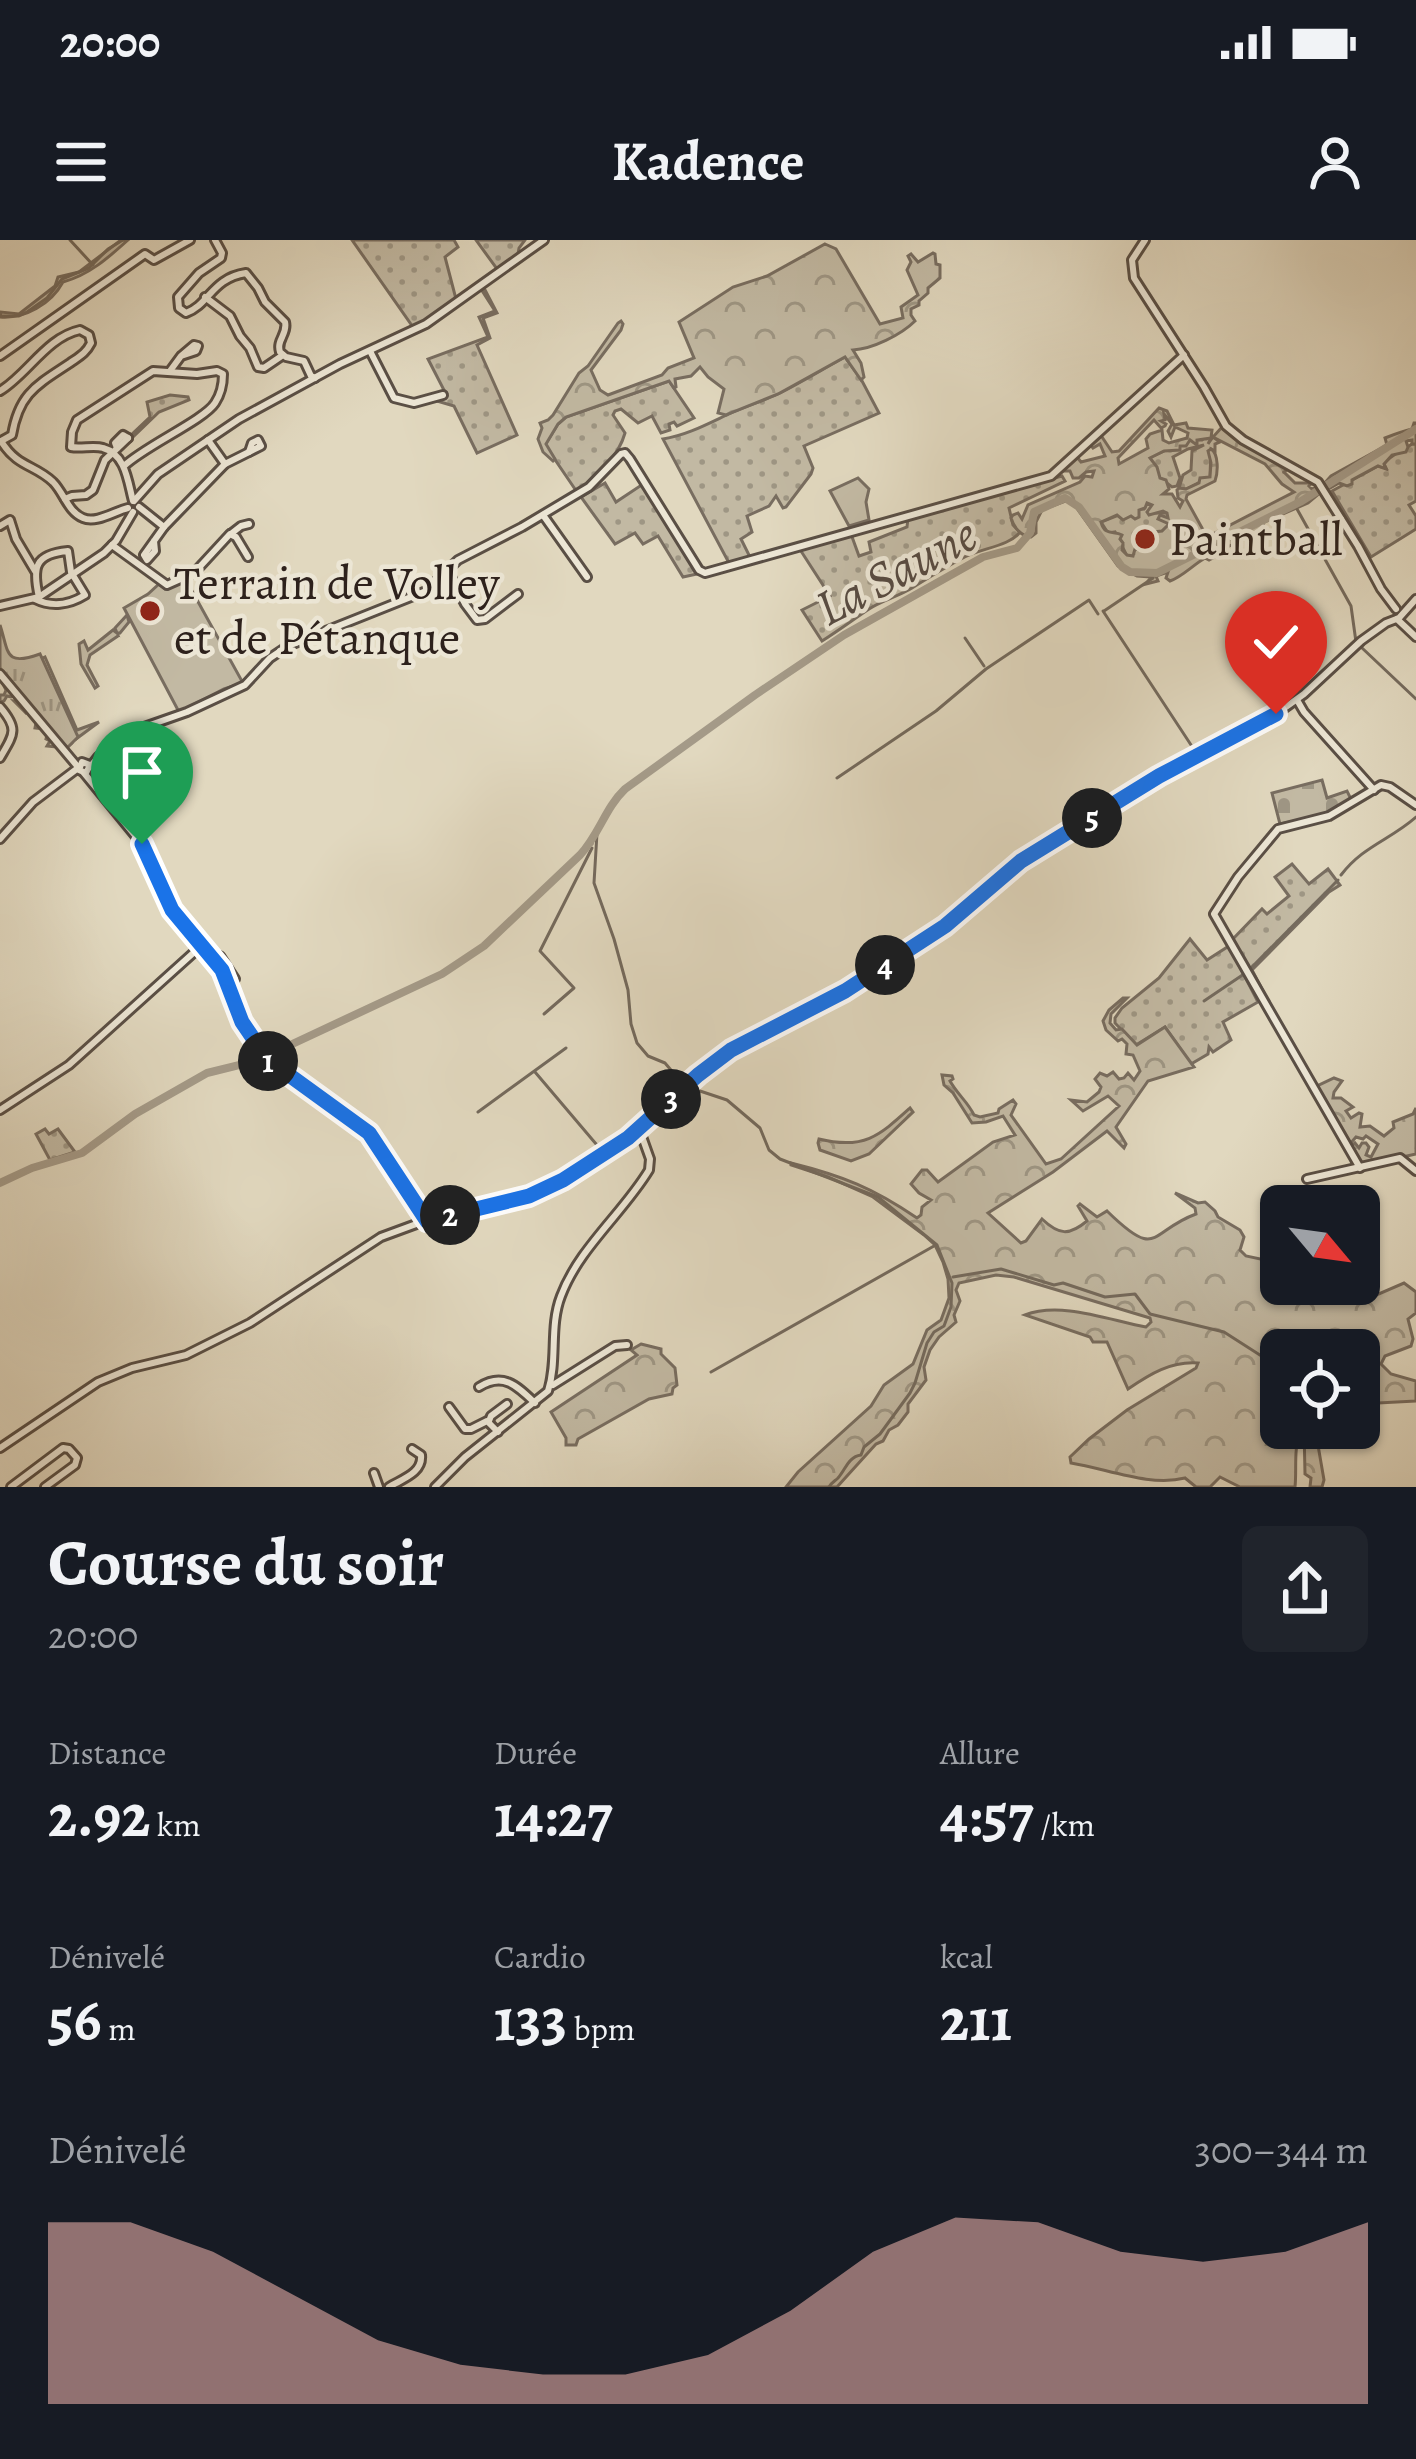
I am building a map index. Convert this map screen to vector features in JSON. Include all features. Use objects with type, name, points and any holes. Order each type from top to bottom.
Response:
[{"type":"street","points":[[0,356],[145,254],[154,260],[190,240]]},
{"type":"street","points":[[215,240],[222,256],[194,278],[178,298],[178,306],[190,313],[219,284],[246,273],[265,302],[286,322],[278,346],[283,355],[302,360],[314,376]]},
{"type":"street","points":[[0,606],[37,598],[112,545],[138,493],[238,419],[314,376],[427,325],[544,240]]},
{"type":"street","points":[[1145,240],[1132,257],[1132,275],[1232,433],[1323,488],[1396,614],[1416,637]]},
{"type":"street","points":[[206,297],[230,316],[258,368],[283,355]]},
{"type":"street","points":[[0,391],[70,332],[89,335],[91,343],[85,353],[29,392],[16,412],[13,434],[1,440],[17,461],[54,482],[74,512],[87,520],[134,505]]},
{"type":"street","points":[[370,350],[394,398],[415,403],[443,395]]},
{"type":"street","points":[[170,371],[181,356]]},
{"type":"street","points":[[0,839],[33,802],[134,730],[248,683],[288,646],[426,591],[468,553],[589,488],[615,458],[625,454],[705,573],[1051,476],[1184,356]]},
{"type":"street","points":[[124,466],[212,407],[223,374],[150,372],[77,420],[72,432],[71,447],[115,451],[134,505],[164,526]]},
{"type":"street","points":[[208,440],[225,464]]},
{"type":"street","points":[[65,499],[93,490],[104,462],[115,451]]},
{"type":"street","points":[[154,541],[225,464],[249,452]]},
{"type":"street","points":[[543,515],[587,577]]},
{"type":"street","points":[[0,526],[10,520],[35,571],[40,602],[67,604],[85,595],[65,550],[43,558],[35,571]]},
{"type":"street","points":[[112,545],[169,585],[192,574],[241,526],[249,524]]},
{"type":"street","points":[[232,534],[248,557]]},
{"type":"street","points":[[447,569],[477,620],[518,594]]},
{"type":"street","points":[[0,1448],[88,1388],[123,1371],[205,1347],[280,1304],[374,1240],[423,1222],[529,1196],[594,1165],[731,1050],[836,996],[935,933],[1033,854],[1159,776],[1297,700],[1353,647],[1414,601]]},
{"type":"street","points":[[0,674],[142,844],[172,910],[235,979]]},
{"type":"street","points":[[1297,700],[1373,790]]},
{"type":"street","points":[[0,758],[14,727],[1,711]]},
{"type":"street","points":[[1360,1168],[1214,914],[1278,829],[1330,816],[1381,785],[1416,805]]},
{"type":"street","points":[[0,1110],[69,1065],[201,946]]},
{"type":"street","points":[[220,956],[239,1015],[262,1052],[372,1136],[423,1222]]},
{"type":"street","points":[[550,1388],[554,1324],[561,1296],[582,1259],[647,1173],[650,1159],[637,1132]]},
{"type":"street","points":[[1307,1180],[1400,1158],[1416,1171]]},
{"type":"street","points":[[435,1487],[550,1388],[615,1346],[627,1345]]},
{"type":"street","points":[[479,1387],[494,1379],[505,1381],[535,1403]]},
{"type":"street","points":[[449,1407],[465,1429],[489,1421],[507,1404]]},
{"type":"street","points":[[489,1421],[498,1432]]},
{"type":"street","points":[[10,1487],[63,1448],[69,1449],[75,1465],[45,1487]]},
{"type":"street","points":[[388,1487],[420,1466],[422,1455],[412,1449]]},
{"type":"street","points":[[374,1473],[379,1487]]},
{"type":"street","points":[[21,1479],[28,1487]]},
{"type":"green space","points":[[121,240],[128,240],[90,270],[63,282],[36,308],[19,315],[0,317],[1,312],[19,314],[55,286],[58,277],[79,272]]},
{"type":"green space","points":[[352,240],[454,240],[458,247],[445,257],[456,299],[413,327]]},
{"type":"green space","points":[[476,240],[525,240],[518,254],[497,269]]},
{"type":"green space","points":[[825,244],[836,249],[880,324],[903,318],[901,307],[918,295],[907,270],[908,256],[918,262],[933,253],[940,265],[940,278],[911,309],[915,321],[886,340],[853,350],[861,363],[861,380],[845,357],[778,394],[726,415],[718,413],[724,389],[700,367],[691,376],[675,379],[674,388],[669,381],[566,417],[546,444],[555,459],[543,452],[538,439],[540,423],[553,415],[618,323],[623,324],[621,330],[591,370],[600,390],[608,395],[694,358],[679,322],[733,287],[767,276]]},
{"type":"green space","points":[[484,288],[497,313],[483,318],[490,338],[477,345],[517,435],[477,453],[454,406],[437,401],[435,395],[445,392],[428,359],[488,337],[479,317],[495,311]]},
{"type":"green space","points":[[845,357],[879,413],[804,446],[811,474],[786,507],[776,496],[769,506],[747,516],[752,532],[741,539],[750,557],[729,563],[663,439],[778,394]]},
{"type":"green space","points":[[669,381],[694,418],[677,426],[669,424],[670,430],[661,433],[652,416],[638,423],[621,409],[615,411],[625,433],[618,450],[577,492],[545,445],[558,424],[566,417]]},
{"type":"green space","points":[[170,395],[189,400],[159,412],[132,438],[150,417],[147,402]]},
{"type":"green space","points":[[1159,408],[1167,411],[1174,425],[1212,430],[1211,438],[1197,440],[1197,445],[1190,440],[1180,450],[1150,458],[1160,478],[1166,480],[1169,489],[1163,494],[1172,494],[1180,507],[1183,501],[1177,490],[1210,477],[1208,451],[1214,451],[1215,481],[1186,499],[1207,537],[1294,492],[1265,464],[1213,437],[1223,426],[1289,468],[1284,472],[1295,483],[1312,483],[1312,489],[1319,487],[1321,492],[1308,503],[1262,523],[1266,529],[1205,558],[1174,579],[1166,578],[1168,572],[1146,584],[1151,577],[1118,566],[1068,500],[1042,510],[1031,537],[1016,528],[1013,515],[1018,513],[1022,519],[1028,505],[1085,476],[1092,477],[1094,471],[1073,478],[1070,471],[1061,471],[1077,457],[1081,462],[1105,456],[1100,444],[1093,448],[1089,443],[1100,434],[1112,452],[1119,451]],"holes":[[[1164,414],[1172,424],[1171,437],[1175,427],[1188,433],[1187,438],[1169,443],[1163,440],[1162,430],[1150,434],[1148,448],[1119,464],[1118,458],[1154,420],[1161,428],[1165,426]],[[1147,503],[1152,505],[1149,515],[1163,511],[1168,518],[1160,515],[1158,519],[1169,524],[1153,532],[1149,536],[1153,541],[1135,549],[1133,556],[1127,555],[1122,550],[1122,535],[1107,531],[1101,522],[1117,515],[1135,519]]]},
{"type":"green space","points":[[1414,423],[1416,444],[1406,441],[1406,452],[1392,455],[1384,464],[1386,469],[1378,466],[1347,486],[1323,485],[1387,445],[1385,438],[1412,429]]},
{"type":"green space","points":[[1213,437],[1220,442],[1215,451],[1211,449],[1210,477],[1179,488],[1183,475],[1191,470],[1192,451],[1204,445],[1173,457],[1180,478],[1177,486],[1160,478],[1149,458],[1211,438],[1208,444]]},
{"type":"green space","points":[[1416,444],[1416,501],[1409,505],[1416,516],[1416,529],[1371,557],[1332,491],[1378,466],[1386,468],[1389,458]]},
{"type":"green space","points":[[1062,476],[1065,481],[1009,508],[1020,532],[1015,537],[961,559],[874,606],[822,641],[802,610],[830,596],[799,548],[851,534],[859,556],[871,552],[869,542],[907,527],[908,518]]},
{"type":"green space","points":[[858,478],[869,489],[869,520],[849,526],[830,491]]},
{"type":"green space","points":[[605,483],[616,502],[643,484],[697,574],[683,577],[658,536],[643,544],[635,533],[615,544],[581,497]]},
{"type":"green space","points":[[1147,503],[1156,513],[1167,513],[1170,524],[1134,556],[1127,556],[1115,532],[1108,533],[1101,522],[1134,506],[1144,509]]},
{"type":"green space","points":[[186,580],[243,683],[179,712],[124,608],[159,584],[165,589]]},
{"type":"green space","points":[[127,615],[129,622],[118,636],[90,655],[87,665],[95,688],[81,664],[79,644],[84,641],[88,650],[113,630],[117,633],[115,628]]},
{"type":"green space","points":[[0,625],[14,658],[40,654],[78,737],[66,749],[0,668]]},
{"type":"green space","points":[[45,657],[77,730],[99,722],[76,739],[73,734],[66,748],[47,746],[50,741],[44,729],[35,728],[41,723],[14,701],[23,702],[15,695],[0,702],[6,690],[0,678]]},
{"type":"green space","points":[[1322,780],[1327,798],[1347,791],[1352,801],[1320,818],[1280,824],[1272,793]]},
{"type":"green space","points":[[1292,864],[1309,884],[1328,869],[1340,885],[1252,970],[1261,994],[1231,941],[1262,909],[1267,914],[1289,896],[1275,877]]},
{"type":"green space","points":[[1190,939],[1207,960],[1229,946],[1258,1002],[1223,1022],[1231,1040],[1213,1052],[1209,1047],[1208,1054],[1191,1064],[1165,1027],[1136,1045],[1115,1023],[1122,1008],[1159,978]]},
{"type":"green space","points":[[1127,998],[1111,1014],[1110,1023],[1116,1030],[1122,1029],[1137,1045],[1165,1027],[1194,1067],[1148,1081],[1116,1127],[1124,1148],[1107,1131],[988,1213],[1021,1243],[1042,1219],[1064,1232],[1081,1226],[1087,1221],[1080,1204],[1097,1217],[1107,1211],[1146,1239],[1196,1214],[1175,1193],[1205,1202],[1240,1230],[1244,1237],[1240,1250],[1260,1259],[1260,1305],[1380,1305],[1380,1293],[1404,1283],[1416,1292],[1416,1313],[1408,1319],[1413,1339],[1411,1346],[1385,1356],[1381,1364],[1391,1374],[1416,1381],[1416,1401],[1380,1403],[1380,1329],[1260,1329],[1260,1449],[1296,1449],[1295,1487],[1240,1487],[1220,1477],[1210,1487],[1196,1487],[1185,1478],[1143,1479],[1071,1463],[1070,1457],[1089,1439],[1198,1363],[1170,1366],[1128,1389],[1107,1342],[1093,1342],[1025,1315],[1069,1311],[1146,1327],[1150,1318],[996,1275],[959,1283],[956,1322],[930,1350],[924,1367],[926,1380],[908,1404],[908,1412],[883,1441],[837,1487],[786,1487],[871,1406],[884,1385],[913,1364],[927,1330],[941,1320],[949,1298],[943,1262],[924,1235],[873,1197],[791,1163],[857,1184],[917,1218],[931,1200],[911,1184],[922,1170],[938,1182],[993,1142],[1015,1135],[1003,1116],[972,1123],[944,1085],[942,1075],[952,1076],[950,1081],[974,1115],[998,1113],[1013,1100],[1011,1115],[1046,1164],[1061,1159],[1119,1106],[1108,1096],[1083,1111],[1071,1100],[1087,1102],[1099,1092],[1095,1079],[1100,1073],[1113,1072],[1119,1079],[1128,1073],[1134,1080],[1140,1071],[1133,1055],[1126,1054],[1127,1044],[1106,1030],[1103,1021],[1109,1010]]},
{"type":"green space","points":[[1334,1078],[1342,1081],[1333,1098],[1353,1107],[1346,1111],[1351,1118],[1362,1114],[1360,1127],[1370,1126],[1384,1136],[1394,1128],[1393,1122],[1416,1108],[1416,1154],[1362,1166],[1350,1148],[1366,1143],[1366,1155],[1371,1157],[1378,1144],[1366,1136],[1356,1137],[1349,1145],[1315,1087]]},
{"type":"green space","points":[[910,1108],[913,1112],[869,1154],[851,1161],[820,1150],[819,1139],[848,1143],[870,1138]]},
{"type":"green space","points":[[45,1129],[49,1134],[58,1129],[75,1152],[50,1160],[36,1134]]},
{"type":"green space","points":[[641,1344],[661,1349],[675,1368],[677,1385],[672,1394],[649,1399],[578,1439],[576,1445],[566,1445],[551,1412],[637,1355],[631,1350]]},
{"type":"green space","points":[[1304,1449],[1319,1449],[1322,1487],[1310,1487],[1311,1478],[1305,1474]]},
{"type":"waterway","points":[[70,240],[93,265]]},
{"type":"waterway","points":[[0,316],[27,312],[62,279],[89,268],[123,240]]},
{"type":"waterway","name":"La Saune","points":[[0,1183],[82,1153],[135,1114],[207,1073],[256,1061],[442,974],[484,946],[580,855],[625,789],[844,635],[983,557],[1017,548],[1030,533],[1034,512],[1065,498],[1079,507],[1122,567],[1157,573],[1300,502],[1416,429]]},
{"type":"waterway","points":[[1297,509],[1351,606],[1356,642]]},
{"type":"waterway","points":[[1104,611],[1153,578]]},
{"type":"waterway","points":[[837,778],[1089,600],[1098,614]]},
{"type":"waterway","points":[[1103,611],[1195,751]]},
{"type":"waterway","points":[[965,638],[984,666]]},
{"type":"waterway","points":[[1361,647],[1416,699]]},
{"type":"waterway","points":[[1341,875],[1358,857],[1416,817]]},
{"type":"waterway","points":[[597,833],[594,883],[628,990],[637,1043],[648,1056],[665,1063],[682,1083]]},
{"type":"waterway","points":[[544,1014],[574,988],[540,951],[592,848]]},
{"type":"waterway","points":[[1250,969],[1338,880]]},
{"type":"waterway","points":[[1204,1001],[1244,974]]},
{"type":"waterway","points":[[478,1112],[566,1048]]},
{"type":"waterway","points":[[535,1072],[602,1151]]},
{"type":"waterway","points":[[688,1087],[727,1100],[760,1128],[769,1150],[780,1159],[878,1197],[937,1245],[952,1283],[944,1326],[927,1343],[910,1393],[880,1434],[829,1487]]},
{"type":"waterway","points":[[711,1372],[934,1246]]},
{"type":"waterway","points":[[953,1277],[1001,1269],[1105,1297],[1135,1294],[1150,1314],[1224,1332],[1260,1355]]},
{"type":"place","name":"Paintball","points":[[1145,539]]},
{"type":"place","name":"Terrain de Volley et de Pétanque","points":[[150,611]]},
{"type":"route","points":[[142,844],[172,910],[222,970],[242,1022],[267,1059],[369,1133],[427,1221],[529,1196],[563,1180],[628,1138],[731,1050],[845,991],[945,926],[1021,861],[1159,776],[1276,714]]}]
